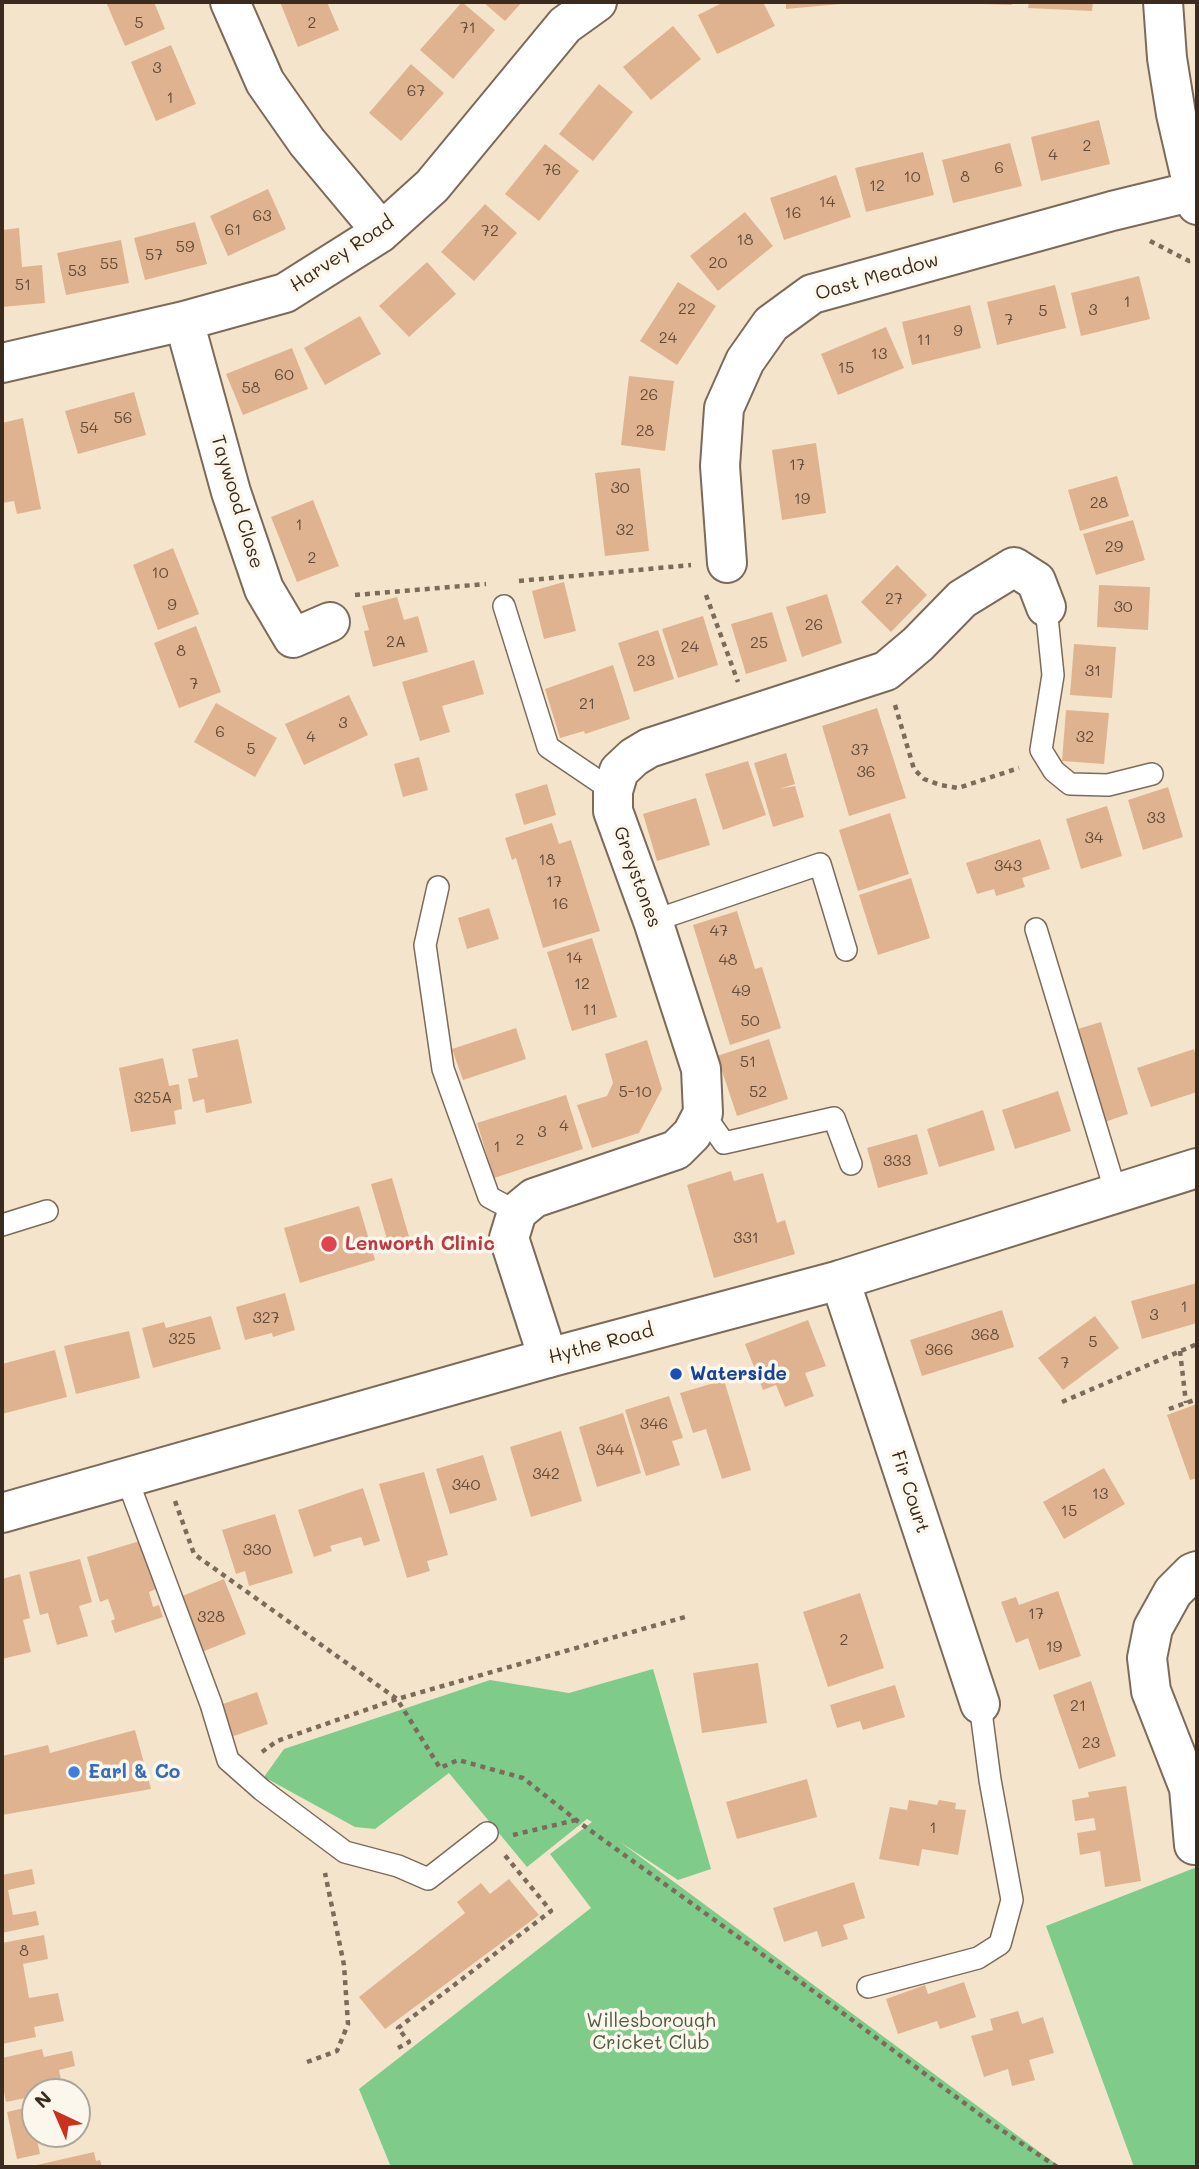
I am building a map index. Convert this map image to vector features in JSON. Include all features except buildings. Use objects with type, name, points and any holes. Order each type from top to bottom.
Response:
[{"type":"street","points":[[230,2],[265,82],[307,142],[380,233]]},
{"type":"street","name":"Harvey Road","points":[[2,363],[184,321],[285,293],[380,233],[432,186],[565,25],[597,2]]},
{"type":"street","points":[[1163,2],[1169,69],[1195,198]]},
{"type":"street","name":"Oast Meadow","points":[[716,576],[724,408],[745,361],[771,324],[812,294],[1112,211],[1195,198]]},
{"type":"street","name":"Taywood Close","points":[[184,321],[231,492],[264,589],[293,639],[330,622]]},
{"type":"street","points":[[613,791],[619,771],[649,748],[886,671],[918,644],[962,599],[1014,567],[1036,581],[1046,607]]},
{"type":"street","name":"Greystones","points":[[613,791],[614,811],[653,920],[701,1069],[703,1113]]},
{"type":"street","points":[[548,1358],[509,1237],[517,1212],[534,1198],[676,1150],[692,1134],[703,1113]]},
{"type":"street","name":"Hythe Road","points":[[2,1513],[548,1358],[839,1280],[1196,1170]]},
{"type":"street","name":"Fir Court","points":[[839,1280],[980,1704]]},
{"type":"street","points":[[1194,1845],[1189,1788],[1151,1691],[1147,1658],[1153,1628],[1173,1592],[1197,1571]]},
{"type":"lane","points":[[504,606],[548,747],[613,791]]},
{"type":"lane","points":[[1046,607],[1053,675],[1041,751],[1054,771],[1069,784],[1108,785],[1152,775]]},
{"type":"lane","points":[[653,920],[820,864],[846,950]]},
{"type":"lane","points":[[439,887],[425,945],[443,1069],[489,1197],[517,1212]]},
{"type":"lane","points":[[1036,929],[1116,1193]]},
{"type":"lane","points":[[703,1113],[724,1143],[834,1118],[851,1164]]},
{"type":"lane","points":[[2,1225],[47,1211]]},
{"type":"lane","points":[[127,1479],[211,1704],[228,1760],[345,1853],[398,1866],[428,1879],[487,1833]]},
{"type":"lane","points":[[868,1987],[978,1958],[1000,1944],[1012,1900],[990,1780],[980,1704]]},
{"type":"path","points":[[716,576],[750,715]]},
{"type":"path","points":[[886,671],[914,769],[924,779],[958,788],[1046,758]]},
{"type":"path","points":[[1062,1402],[1197,1344]]},
{"type":"path","points":[[1180,1351],[1186,1402]]},
{"type":"path","points":[[1169,1409],[1197,1399]]},
{"type":"path","points":[[163,1467],[194,1554],[397,1699],[440,1768],[458,1760],[523,1778],[576,1820],[994,2125],[1057,2167]]},
{"type":"path","points":[[239,1769],[276,1741],[397,1699],[685,1617]]},
{"type":"path","points":[[487,1833],[502,1838],[576,1820]]},
{"type":"path","points":[[307,2062],[338,2051],[348,2024],[344,1965],[316,1831]]},
{"type":"path","points":[[398,2048],[408,2042],[398,2028],[551,1911],[487,1833]]},
{"type":"green space","name":"Willesborough Cricket Club","points":[[653,1669],[711,1869],[678,1880],[620,1842],[1060,2167],[391,2167],[359,2089],[591,1908],[550,1854],[592,1822],[587,1819],[527,1867],[449,1773],[375,1829],[355,1827],[264,1777],[284,1749],[490,1680],[569,1693]]},
{"type":"green space","points":[[1197,1867],[1197,2167],[1134,2167],[1046,1926]]},
{"type":"place","name":"Lenworth Clinic","points":[[329,1244]]},
{"type":"place","name":"Waterside","points":[[676,1374]]},
{"type":"place","name":"Earl & Co","points":[[74,1772]]}]
